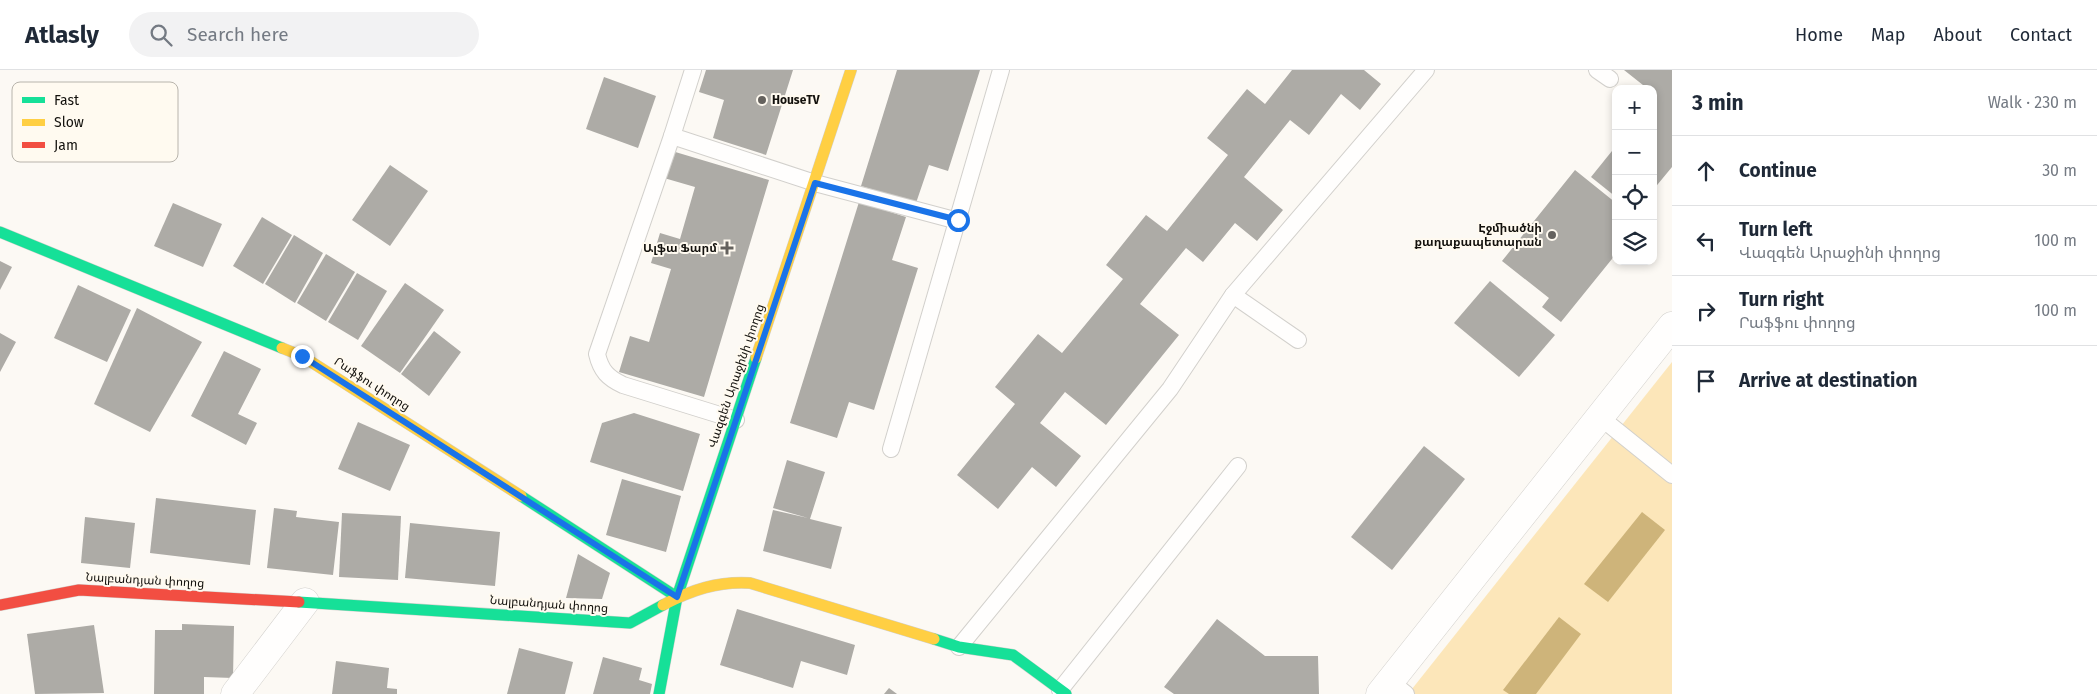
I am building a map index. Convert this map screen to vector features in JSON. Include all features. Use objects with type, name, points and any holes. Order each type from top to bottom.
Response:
[{"type":"street","name":"Վազգեն Արաջինի փողոց","points":[[658,694],[677,597],[851,70]]},
{"type":"street","name":"Րաֆֆու փողոց","points":[[0,232],[302,356],[677,597]]},
{"type":"street","points":[[1392,690],[1600,417],[1672,326]]},
{"type":"street","name":"Նալբանդյան փողոց","points":[[0,605],[78,590],[305,602],[630,623],[677,597],[728,582],[750,583],[959,647],[1012,655],[1028,664],[1063,692]]},
{"type":"street","points":[[235,694],[305,602]]},
{"type":"lane","points":[[693,70],[597,354],[600,366],[610,379],[623,385],[736,420]]},
{"type":"lane","points":[[891,449],[1001,70]]},
{"type":"lane","points":[[959,647],[1170,389],[1233,295],[1426,70]]},
{"type":"lane","points":[[672,136],[815,183],[958,220]]},
{"type":"lane","points":[[1233,295],[1298,340]]},
{"type":"lane","points":[[1600,417],[1672,474]]},
{"type":"lane","points":[[1063,692],[1238,466]]},
{"type":"shaded area","points":[[1672,362],[1672,694],[1408,694]]},
{"type":"shaded area","points":[[1642,512],[1665,530],[1608,602],[1584,584]]},
{"type":"shaded area","points":[[1559,617],[1581,634],[1536,694],[1509,694],[1503,690]]},
{"type":"building","points":[[706,70],[793,70],[766,155],[713,138],[724,100],[699,92]]},
{"type":"building","points":[[897,70],[980,70],[948,171],[929,165],[916,203],[861,186]]},
{"type":"building","points":[[1292,70],[1364,70],[1381,84],[1360,110],[1341,94],[1309,135],[1290,120],[1244,177],[1283,210],[1257,241],[1235,223],[1203,262],[1186,248],[1140,304],[1179,335],[1106,425],[1065,392],[1040,423],[1081,456],[1056,487],[1032,467],[998,509],[957,475],[1015,404],[995,387],[1038,334],[1062,353],[1123,279],[1106,265],[1146,215],[1167,231],[1228,155],[1207,138],[1247,89],[1265,104]]},
{"type":"building","points":[[1624,70],[1672,70],[1672,167],[1657,185],[1657,85],[1643,85]]},
{"type":"building","points":[[604,77],[656,96],[638,148],[586,129]]},
{"type":"building","points":[[672,151],[769,180],[704,397],[619,372],[630,336],[649,342],[671,269],[651,263],[660,233],[680,239],[695,187],[664,178]]},
{"type":"building","points":[[1612,151],[1612,194],[1591,177]]},
{"type":"building","points":[[390,165],[428,191],[390,246],[352,220]]},
{"type":"building","points":[[1575,170],[1612,200],[1612,259],[1561,322],[1542,307],[1549,298],[1502,261]]},
{"type":"building","points":[[859,202],[906,217],[892,260],[918,268],[874,410],[849,402],[837,438],[790,423]]},
{"type":"building","points":[[173,203],[222,224],[203,267],[154,246]]},
{"type":"building","points":[[262,217],[292,235],[263,284],[233,266]]},
{"type":"building","points":[[294,235],[323,253],[295,303],[265,284]]},
{"type":"building","points":[[326,254],[355,272],[326,321],[297,303]]},
{"type":"building","points":[[0,261],[12,267],[0,290]]},
{"type":"building","points":[[357,273],[387,291],[358,340],[328,322]]},
{"type":"building","points":[[1490,281],[1555,335],[1519,377],[1454,323]]},
{"type":"building","points":[[405,283],[444,310],[400,373],[361,346]]},
{"type":"building","points":[[78,285],[131,310],[107,362],[54,338]]},
{"type":"building","points":[[137,308],[202,342],[150,432],[94,404]]},
{"type":"building","points":[[434,331],[461,352],[429,396],[401,374]]},
{"type":"building","points":[[0,333],[16,342],[0,372]]},
{"type":"building","points":[[224,351],[261,369],[238,414],[257,423],[246,445],[191,416]]},
{"type":"building","points":[[634,413],[700,434],[683,491],[590,462],[602,423]]},
{"type":"building","points":[[358,422],[410,445],[390,491],[338,469]]},
{"type":"building","points":[[1424,446],[1465,479],[1392,570],[1351,537]]},
{"type":"building","points":[[787,460],[825,472],[810,519],[842,527],[831,569],[763,551],[773,510],[808,518],[773,508]]},
{"type":"building","points":[[622,479],[681,496],[666,552],[606,535]]},
{"type":"building","points":[[156,498],[256,510],[250,565],[150,553]]},
{"type":"building","points":[[274,508],[297,511],[296,517],[339,522],[333,575],[267,568]]},
{"type":"building","points":[[342,513],[401,516],[398,580],[339,577]]},
{"type":"building","points":[[85,517],[135,523],[130,568],[81,563]]},
{"type":"building","points":[[410,523],[500,532],[495,586],[405,578]]},
{"type":"building","points":[[578,554],[610,573],[602,599],[566,598]]},
{"type":"building","points":[[737,609],[855,645],[847,675],[801,661],[793,688],[720,665]]},
{"type":"building","points":[[1217,619],[1265,656],[1318,656],[1319,694],[1174,694],[1164,687]]},
{"type":"building","points":[[182,624],[234,626],[233,678],[204,677],[204,694],[154,694],[155,630],[182,630]]},
{"type":"building","points":[[94,625],[104,693],[35,694],[27,634]]},
{"type":"building","points":[[519,648],[573,662],[565,694],[507,694]]},
{"type":"building","points":[[603,657],[642,668],[639,680],[652,684],[650,694],[593,694]]},
{"type":"building","points":[[336,661],[389,668],[387,688],[397,689],[397,694],[332,694]]},
{"type":"building","points":[[889,688],[897,694],[884,694]]},
{"type":"traffic: fast","points":[[0,232],[282,348]]},
{"type":"traffic: fast","points":[[659,694],[677,597],[756,358]]},
{"type":"traffic: fast","points":[[521,496],[677,597]]},
{"type":"traffic: fast","points":[[299,602],[630,623],[663,605]]},
{"type":"traffic: fast","points":[[934,639],[959,647],[1013,655],[1066,694]]},
{"type":"traffic: slow","points":[[756,358],[851,70]]},
{"type":"traffic: slow","points":[[282,348],[302,356],[521,496]]},
{"type":"traffic: slow","points":[[663,605],[684,595],[716,585],[750,583],[934,639]]},
{"type":"traffic: jam","points":[[0,605],[79,590],[299,602]]},
{"type":"place","name":"HouseTV","points":[[762,100]]},
{"type":"place","name":"Էջմիածնի քաղաքապետարան","points":[[1552,235]]},
{"type":"place","name":"Ալֆա Ֆարմ","points":[[727,248]]},
{"type":"route","points":[[302,356],[677,597],[815,183],[958,220]]}]
